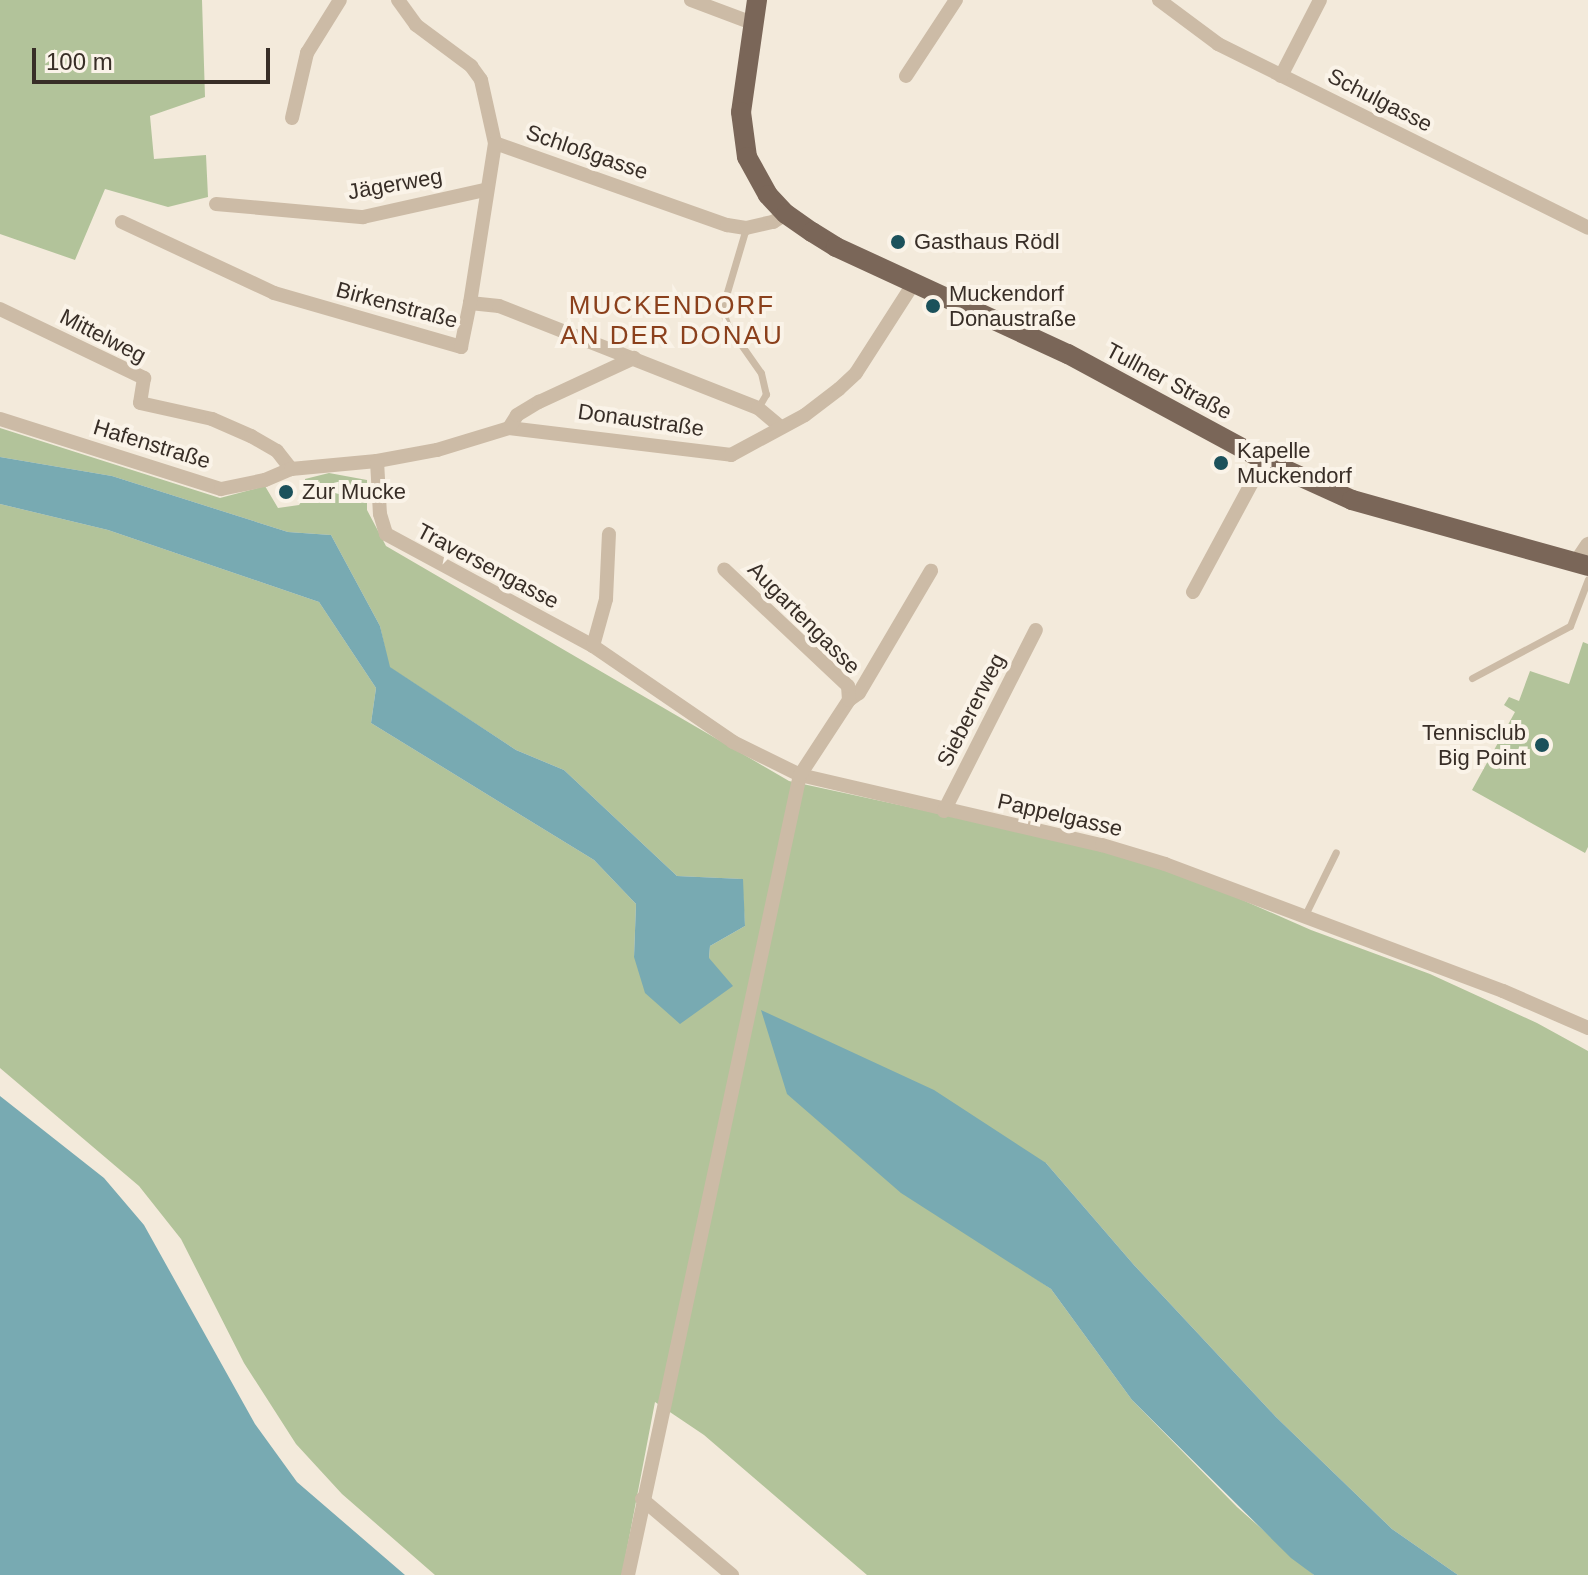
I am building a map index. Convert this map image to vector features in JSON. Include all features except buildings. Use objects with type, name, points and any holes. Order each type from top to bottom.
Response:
[{"type":"main road","name":"Tullner Straße","points":[[757,0],[741,112],[747,157],[768,195],[786,214],[836,247],[1068,354],[1264,460],[1352,500],[1584,570]]},
{"type":"street","points":[[292,118],[307,53],[340,0]]},
{"type":"street","name":"Schloßgasse","points":[[398,0],[416,25],[471,66],[481,80],[495,143],[746,228]]},
{"type":"street","points":[[691,0],[755,24]]},
{"type":"street","points":[[906,76],[956,0]]},
{"type":"street","name":"Schulgasse","points":[[1159,0],[1218,44],[1588,228]]},
{"type":"street","points":[[1281,76],[1320,0]]},
{"type":"street","points":[[470,303],[485,190],[495,143]]},
{"type":"street","name":"Jägerweg","points":[[216,204],[363,217],[485,190]]},
{"type":"street","points":[[746,228],[773,222],[786,214]]},
{"type":"street","name":"Birkenstraße","points":[[122,222],[274,293],[446,344],[461,347],[470,303],[499,306],[758,408],[781,427]]},
{"type":"street","name":"Donaustraße","points":[[291,469],[377,461],[437,450],[509,428],[731,455],[805,415],[856,373],[915,281]]},
{"type":"street","name":"Mittelweg","points":[[0,309],[144,378],[140,403],[212,419],[251,436],[277,451],[291,469]]},
{"type":"street","points":[[509,428],[517,415],[539,402],[634,358]]},
{"type":"street","name":"Hafenstraße","points":[[0,419],[221,489],[265,480],[291,469]]},
{"type":"street","points":[[1193,592],[1264,460]]},
{"type":"street","name":"Traversengasse","points":[[377,461],[380,514],[386,534],[593,646],[733,742],[800,775]]},
{"type":"street","points":[[593,646],[606,599],[609,534]]},
{"type":"street","points":[[1584,570],[1588,545]]},
{"type":"street","name":"Augartengasse","points":[[724,569],[848,686],[849,700]]},
{"type":"street","name":"Augartengasse","points":[[800,775],[849,700],[859,693],[931,571]]},
{"type":"street","name":"Siebererweg","points":[[944,811],[1036,630]]},
{"type":"street","points":[[628,1575],[800,775]]},
{"type":"street","name":"Pappelgasse","points":[[800,775],[1115,849],[1165,864],[1503,991],[1588,1028]]},
{"type":"street","points":[[642,1499],[732,1575]]},
{"type":"lane","points":[[746,228],[722,309],[728,326],[761,373],[766,394],[758,408]]},
{"type":"lane","points":[[1472,678],[1570,626],[1584,570]]},
{"type":"lane","points":[[1304,917],[1336,852]]},
{"type":"green space","points":[[0,0],[202,0],[205,97],[150,116],[154,159],[206,155],[208,197],[168,207],[105,189],[75,260],[0,234]]},
{"type":"green space","points":[[0,428],[220,498],[265,486],[278,508],[299,505],[304,498],[305,479],[329,473],[367,480],[367,510],[386,546],[789,781],[1093,847],[1206,884],[1311,930],[1430,974],[1537,1023],[1588,1051],[1588,1575],[1458,1575],[1392,1529],[1276,1417],[1134,1265],[1046,1163],[988,1246],[1051,1289],[1132,1400],[1237,1507],[1314,1575],[867,1575],[704,1435],[655,1402],[622,1575],[435,1575],[342,1494],[296,1444],[244,1363],[181,1239],[139,1186],[0,1068],[0,504],[108,530],[319,602],[376,688],[371,723],[594,860],[636,904],[634,957],[709,958],[710,946],[745,926],[742,879],[677,876],[564,770],[516,750],[389,667],[380,626],[331,535],[288,532],[112,476],[0,457]]},
{"type":"green space","name":"Tennisclub Big Point","points":[[1583,642],[1588,644],[1588,847],[1585,853],[1472,790],[1515,712],[1504,705],[1509,697],[1519,701],[1530,671],[1569,684]]},
{"type":"water","points":[[0,457],[112,476],[288,532],[331,535],[380,626],[390,667],[516,750],[564,770],[677,876],[743,879],[745,926],[710,946],[709,958],[733,986],[680,1024],[645,993],[634,957],[636,904],[594,860],[371,723],[376,688],[319,602],[108,530],[0,504]]},
{"type":"water","points":[[761,1010],[934,1090],[1046,1163],[1134,1265],[1276,1417],[1392,1529],[1458,1575],[1314,1575],[1291,1558],[1132,1400],[1051,1289],[901,1193],[787,1094]]},
{"type":"water","points":[[0,1096],[104,1178],[144,1225],[255,1424],[297,1482],[405,1575],[0,1575]]},
{"type":"place","name":"Gasthaus Rödl","points":[[898,242]]},
{"type":"place","name":"Muckendorf Donaustraße","points":[[933,306]]},
{"type":"place","name":"Kapelle Muckendorf","points":[[1221,463]]},
{"type":"place","name":"Zur Mucke","points":[[286,492]]},
{"type":"place","name":"Tennisclub Big Point","points":[[1542,745]]},
{"type":"district","name":"MUCKENDORF AN DER DONAU","points":[[672,321]]}]
